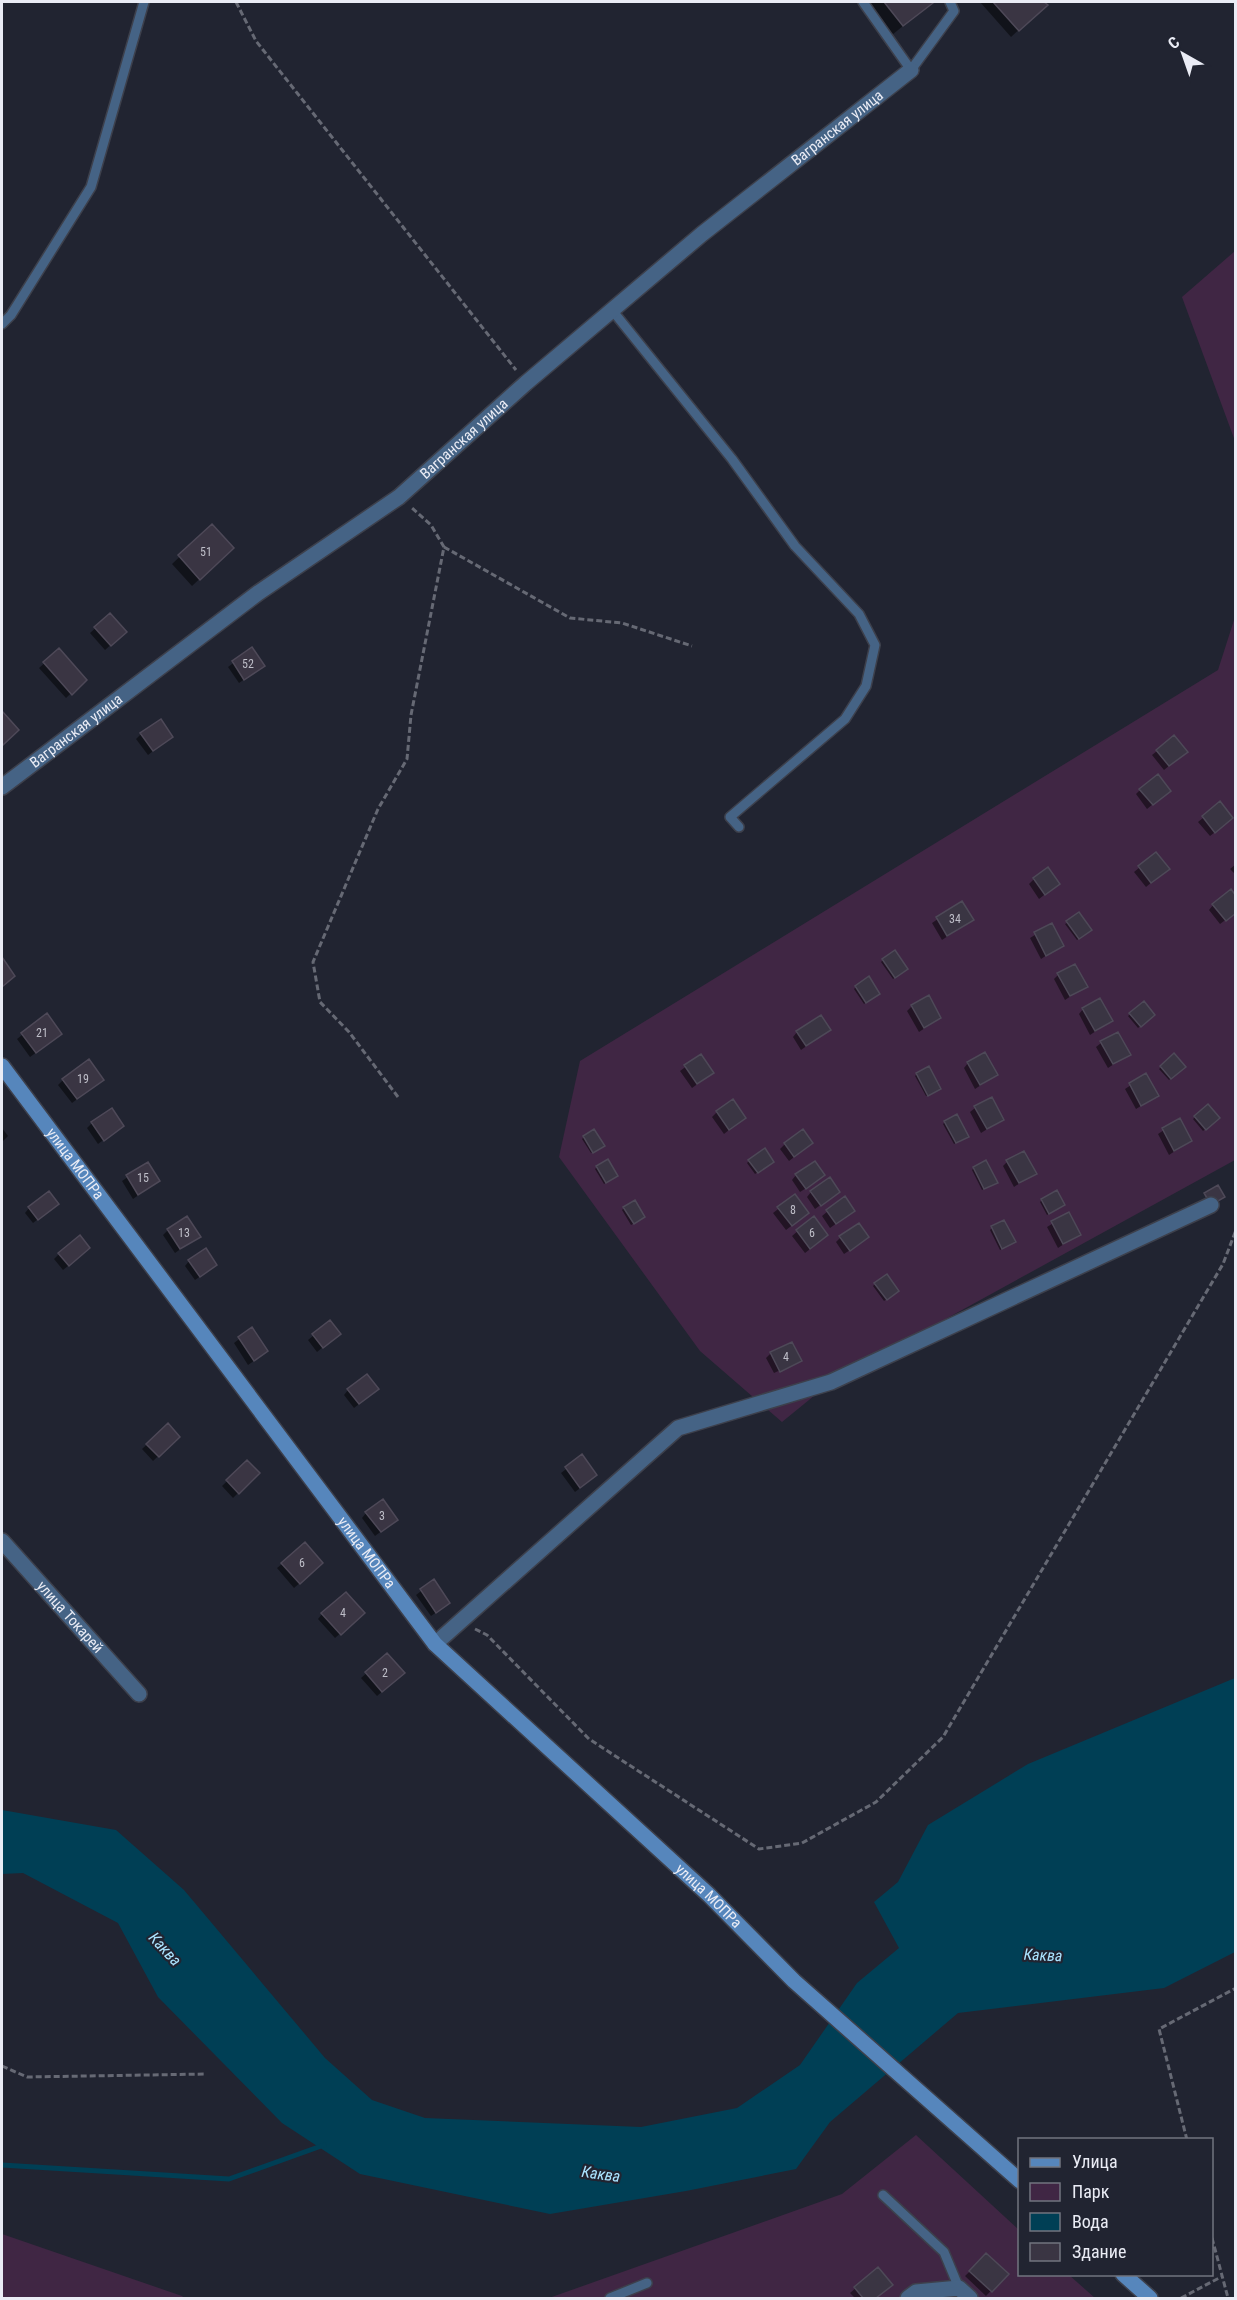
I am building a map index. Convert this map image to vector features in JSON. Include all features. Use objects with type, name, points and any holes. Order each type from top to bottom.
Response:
[{"type":"main road","name":"улица МОПРа","points":[[2,1065],[435,1644],[709,1895],[794,1981],[1018,2179]]},
{"type":"main road","points":[[1125,2276],[1150,2298]]},
{"type":"street","name":"Вагранская улица","points":[[2,787],[258,593],[399,497],[526,383],[702,234],[911,70]]},
{"type":"street","points":[[435,1644],[678,1428],[831,1382],[1211,1205]]},
{"type":"street","name":"улица Токарей","points":[[2,1541],[139,1694]]},
{"type":"street","points":[[908,2298],[916,2292],[964,2293]]},
{"type":"lane","points":[[2,324],[11,315],[91,187],[144,2]]},
{"type":"lane","points":[[863,2],[911,70],[954,11],[950,2]]},
{"type":"lane","points":[[612,310],[732,459],[795,546],[859,614],[875,645],[866,686],[845,719],[730,817],[739,827]]},
{"type":"lane","points":[[883,2195],[944,2252],[964,2293]]},
{"type":"lane","points":[[610,2298],[647,2283]]},
{"type":"path","points":[[236,2],[256,41],[526,383]]},
{"type":"path","points":[[399,497],[431,525],[444,547],[570,618],[622,623],[692,646]]},
{"type":"path","points":[[398,1097],[349,1032],[320,1002],[313,962],[378,809],[407,759],[411,715],[444,547]]},
{"type":"path","points":[[460,1622],[488,1635],[589,1739],[759,1849],[802,1843],[876,1802],[943,1737],[1223,1264],[1236,1230]]},
{"type":"path","points":[[1187,2138],[1159,2029],[1236,1988]]},
{"type":"path","points":[[2,2066],[27,2077],[206,2074]]},
{"type":"path","points":[[1213,2242],[1228,2298]]},
{"type":"path","points":[[1180,2298],[1221,2277]]},
{"type":"green space","points":[[1235,251],[1235,441],[1182,297]]},
{"type":"green space","points":[[1235,617],[1235,1160],[831,1382],[782,1422],[700,1351],[559,1157],[580,1061],[1218,670]]},
{"type":"green space","points":[[916,2135],[1018,2229],[1018,2276],[1070,2276],[1095,2298],[549,2298],[842,2194]]},
{"type":"green space","points":[[2,2234],[182,2296],[184,2298],[2,2298]]},
{"type":"water","name":"Каква","points":[[1235,1678],[1235,1952],[1164,1988],[958,2013],[830,2122],[796,2169],[686,2191],[550,2214],[360,2174],[282,2123],[158,1997],[118,1923],[23,1873],[2,1874],[2,1810],[116,1830],[184,1890],[325,2058],[372,2100],[425,2118],[641,2127],[737,2108],[800,2065],[857,1983],[899,1948],[874,1902],[898,1882],[928,1825],[1028,1764]]},
{"type":"building","points":[[884,2],[932,2],[933,3],[903,26]]},
{"type":"building","points":[[993,2],[1044,2],[1048,5],[1019,31]]},
{"type":"building","points":[[212,524],[234,548],[200,580],[178,555]]},
{"type":"building","points":[[110,613],[127,632],[111,646],[94,627]]},
{"type":"building","points":[[252,647],[265,666],[244,680],[232,661]]},
{"type":"building","points":[[59,648],[87,680],[72,695],[43,662]]},
{"type":"building","points":[[2,711],[19,730],[3,745],[2,743]]},
{"type":"building","points":[[161,719],[173,737],[153,751],[140,733]]},
{"type":"building","points":[[1174,735],[1188,752],[1169,766],[1156,750]]},
{"type":"building","points":[[1158,774],[1171,791],[1153,805],[1139,789]]},
{"type":"building","points":[[1220,801],[1233,818],[1215,833],[1202,816]]},
{"type":"building","points":[[1156,852],[1170,869],[1151,883],[1138,866]]},
{"type":"building","points":[[1048,867],[1060,884],[1045,895],[1033,878]]},
{"type":"building","points":[[1231,889],[1236,896],[1236,913],[1226,921],[1212,904]]},
{"type":"building","points":[[962,901],[974,920],[947,936],[936,917]]},
{"type":"building","points":[[1079,912],[1092,930],[1079,939],[1066,921]]},
{"type":"building","points":[[1052,923],[1064,946],[1046,956],[1034,932]]},
{"type":"building","points":[[895,950],[908,969],[895,978],[882,959]]},
{"type":"building","points":[[2,957],[15,976],[2,987]]},
{"type":"building","points":[[1075,964],[1088,987],[1070,996],[1057,973]]},
{"type":"building","points":[[869,976],[880,994],[866,1003],[855,986]]},
{"type":"building","points":[[929,995],[941,1018],[924,1028],[911,1005]]},
{"type":"building","points":[[1100,998],[1113,1021],[1095,1031],[1082,1008]]},
{"type":"building","points":[[1144,1001],[1155,1015],[1141,1027],[1129,1013]]},
{"type":"building","points":[[47,1013],[62,1034],[36,1053],[21,1033]]},
{"type":"building","points":[[821,1015],[831,1030],[806,1046],[796,1031]]},
{"type":"building","points":[[1118,1032],[1131,1055],[1113,1064],[1100,1041]]},
{"type":"building","points":[[985,1052],[998,1075],[980,1085],[967,1062]]},
{"type":"building","points":[[1174,1053],[1186,1067],[1171,1079],[1160,1066]]},
{"type":"building","points":[[701,1054],[714,1073],[697,1084],[684,1065]]},
{"type":"building","points":[[89,1059],[104,1080],[77,1099],[62,1079]]},
{"type":"building","points":[[929,1066],[941,1089],[928,1096],[916,1073]]},
{"type":"building","points":[[1146,1073],[1159,1096],[1141,1106],[1129,1083]]},
{"type":"building","points":[[992,1097],[1004,1120],[987,1129],[974,1106]]},
{"type":"building","points":[[733,1099],[746,1118],[729,1130],[716,1111]]},
{"type":"building","points":[[1208,1104],[1220,1118],[1206,1130],[1194,1116]]},
{"type":"building","points":[[112,1108],[124,1126],[104,1141],[91,1122]]},
{"type":"building","points":[[957,1114],[969,1137],[956,1143],[944,1121]]},
{"type":"building","points":[[1180,1118],[1192,1141],[1174,1151],[1162,1128]]},
{"type":"building","points":[[594,1129],[605,1146],[593,1153],[583,1136]]},
{"type":"building","points":[[803,1129],[813,1143],[794,1157],[784,1143]]},
{"type":"building","points":[[765,1148],[774,1162],[758,1173],[748,1160]]},
{"type":"building","points":[[1024,1151],[1037,1174],[1019,1183],[1006,1160]]},
{"type":"building","points":[[608,1159],[618,1176],[606,1183],[596,1166]]},
{"type":"building","points":[[986,1160],[998,1183],[984,1189],[973,1167]]},
{"type":"building","points":[[815,1161],[825,1175],[806,1189],[795,1174]]},
{"type":"building","points":[[148,1162],[160,1181],[138,1195],[126,1175]]},
{"type":"building","points":[[830,1177],[840,1192],[821,1206],[810,1191]]},
{"type":"building","points":[[1218,1185],[1225,1197],[1211,1205],[1204,1193]]},
{"type":"building","points":[[1057,1190],[1065,1205],[1049,1214],[1041,1199]]},
{"type":"building","points":[[49,1191],[59,1204],[38,1220],[28,1207]]},
{"type":"building","points":[[795,1194],[809,1213],[792,1226],[777,1207]]},
{"type":"building","points":[[845,1196],[855,1211],[836,1224],[826,1210]]},
{"type":"building","points":[[635,1200],[645,1217],[634,1224],[623,1207]]},
{"type":"building","points":[[1069,1212],[1081,1235],[1063,1244],[1051,1221]]},
{"type":"building","points":[[187,1216],[201,1237],[180,1249],[167,1229]]},
{"type":"building","points":[[814,1216],[828,1235],[810,1249],[796,1230]]},
{"type":"building","points":[[1004,1220],[1016,1242],[1002,1249],[991,1226]]},
{"type":"building","points":[[859,1223],[869,1237],[850,1251],[839,1236]]},
{"type":"building","points":[[80,1235],[90,1248],[69,1266],[58,1253]]},
{"type":"building","points":[[206,1248],[217,1265],[200,1277],[188,1260]]},
{"type":"building","points":[[887,1274],[899,1291],[887,1300],[874,1283]]},
{"type":"building","points":[[330,1320],[341,1334],[323,1348],[312,1334]]},
{"type":"building","points":[[252,1327],[268,1351],[254,1361],[238,1337]]},
{"type":"building","points":[[792,1342],[802,1361],[780,1372],[770,1352]]},
{"type":"building","points":[[367,1374],[379,1389],[359,1404],[347,1389]]},
{"type":"building","points":[[168,1423],[180,1437],[159,1457],[146,1444]]},
{"type":"building","points":[[582,1454],[597,1475],[580,1488],[565,1467]]},
{"type":"building","points":[[247,1460],[260,1473],[239,1494],[226,1480]]},
{"type":"building","points":[[383,1499],[398,1520],[381,1532],[365,1512]]},
{"type":"building","points":[[305,1542],[323,1563],[300,1584],[281,1563]]},
{"type":"building","points":[[434,1579],[450,1603],[436,1613],[420,1589]]},
{"type":"building","points":[[346,1592],[365,1613],[341,1635],[321,1613]]},
{"type":"building","points":[[387,1653],[405,1673],[382,1692],[365,1672]]},
{"type":"building","points":[[986,2253],[1009,2274],[992,2292],[969,2271]]},
{"type":"building","points":[[878,2267],[893,2285],[876,2298],[863,2298],[854,2287]]},
{"type":"waterway","points":[[2,2165],[229,2179],[324,2145]]}]
